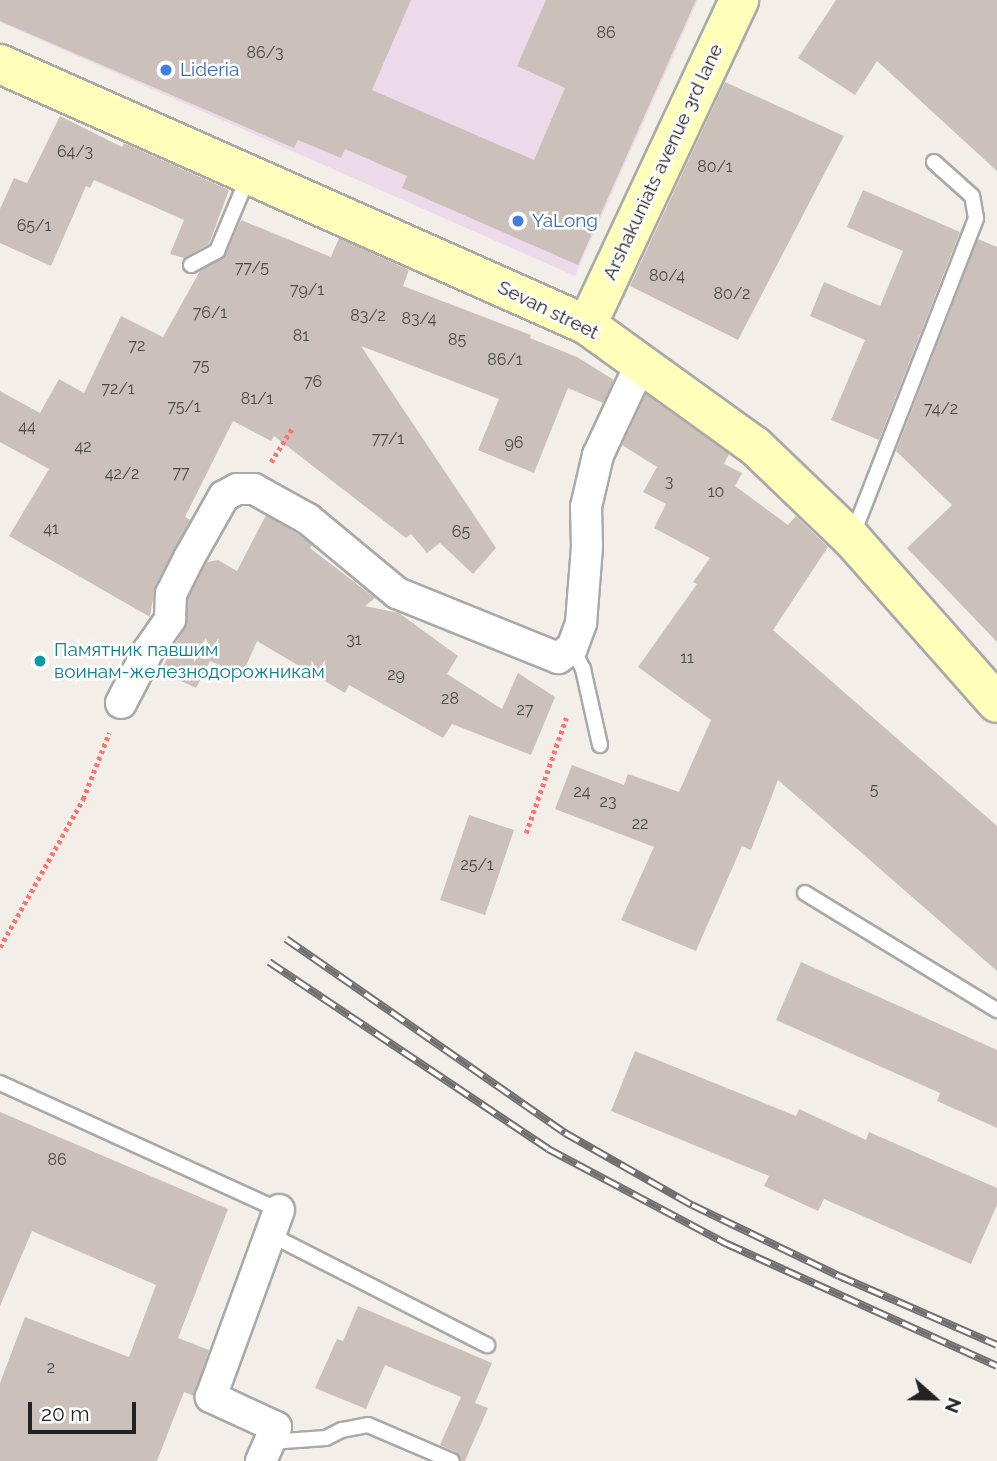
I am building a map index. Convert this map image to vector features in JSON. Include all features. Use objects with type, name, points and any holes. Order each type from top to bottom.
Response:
[{"type":"street","name":"Arshakuniats avenue 3rd lane","points":[[587,325],[739,0]]},
{"type":"street","name":"Sevan street","points":[[0,64],[587,325],[755,446],[851,538],[997,703]]},
{"type":"street","points":[[121,703],[148,652],[170,619],[171,594],[190,558],[224,496],[237,489],[254,489],[307,519],[397,593],[558,658],[572,648],[581,623],[587,547],[586,507],[598,455],[641,363]]},
{"type":"street","points":[[266,1451],[276,1427],[211,1397],[274,1222]]},
{"type":"lane","points":[[851,538],[976,218],[972,196],[934,162]]},
{"type":"lane","points":[[191,265],[216,251],[250,174]]},
{"type":"lane","points":[[572,648],[583,669],[600,745]]},
{"type":"lane","points":[[805,893],[997,1010]]},
{"type":"lane","points":[[0,1083],[274,1222],[487,1345]]},
{"type":"lane","points":[[266,1451],[326,1438],[342,1430],[368,1425],[452,1461]]},
{"type":"path","points":[[0,947],[83,799],[121,703]]},
{"type":"path","points":[[526,833],[562,729]]},
{"type":"shaded area","points":[[0,0],[698,0],[575,276],[0,22]]},
{"type":"building","points":[[0,0],[411,0],[372,90],[534,160],[565,88],[517,66],[546,0],[696,0],[578,265],[402,188],[407,176],[345,149],[341,158],[298,140],[294,148],[0,21]]},
{"type":"building","points":[[836,0],[997,0],[997,171],[877,61],[855,95],[798,58]]},
{"type":"building","points":[[725,82],[844,136],[738,340],[630,286]]},
{"type":"building","points":[[60,116],[122,147],[124,143],[229,190],[209,244],[184,258],[170,254],[184,220],[94,180],[90,188],[86,186],[51,266],[0,243],[0,209],[14,178],[27,183]]},
{"type":"building","points":[[863,190],[960,232],[879,440],[831,420],[865,340],[810,316],[824,282],[880,306],[903,251],[847,227]]},
{"type":"building","points":[[241,220],[331,257],[339,238],[409,270],[403,286],[531,335],[530,338],[577,357],[614,380],[603,403],[568,388],[534,473],[478,450],[499,399],[361,346],[496,548],[473,574],[440,543],[427,553],[411,534],[406,538],[274,436],[271,441],[233,421],[185,517],[190,520],[155,586],[150,617],[9,536],[49,469],[0,442],[0,391],[40,413],[59,379],[84,393],[121,316],[163,337],[200,271],[225,255]]},
{"type":"building","points":[[978,239],[997,247],[997,642],[907,548],[952,505],[896,451]]},
{"type":"building","points":[[646,394],[729,454],[724,464],[742,473],[735,486],[788,525],[796,516],[828,547],[773,630],[997,826],[997,971],[778,780],[751,850],[742,846],[696,951],[621,920],[654,847],[555,809],[572,765],[624,785],[628,774],[679,792],[711,720],[638,667],[697,584],[693,582],[710,558],[654,528],[666,504],[643,492],[657,467],[622,445]]},
{"type":"building","points":[[266,515],[298,534],[312,545],[310,548],[375,598],[365,606],[399,613],[458,656],[447,674],[502,709],[518,673],[555,697],[531,755],[452,724],[443,738],[349,685],[345,693],[257,641],[242,675],[210,661],[196,688],[160,671],[185,628],[188,598],[207,562],[218,560],[237,571]]},
{"type":"building","points":[[469,815],[514,830],[485,915],[440,900]]},
{"type":"building","points":[[801,962],[997,1050],[997,1128],[937,1101],[940,1093],[776,1020]]},
{"type":"building","points":[[635,1051],[796,1116],[799,1109],[866,1140],[869,1132],[997,1188],[997,1205],[971,1264],[824,1199],[818,1211],[764,1186],[769,1176],[611,1111]]},
{"type":"building","points":[[0,1112],[228,1209],[178,1338],[209,1350],[194,1396],[184,1392],[157,1461],[0,1461],[0,1383],[25,1317],[129,1357],[156,1285],[32,1231],[0,1306]]},
{"type":"building","points":[[358,1306],[492,1363],[475,1403],[488,1408],[465,1461],[461,1461],[456,1452],[440,1445],[461,1397],[385,1365],[366,1409],[315,1388],[337,1339],[343,1341]]},
{"type":"railway","points":[[286,939],[565,1133],[692,1205],[839,1276],[997,1345]]},
{"type":"railway","points":[[269,962],[548,1149],[727,1244],[997,1366]]},
{"type":"place","name":"Lideria","points":[[166,70]]},
{"type":"place","name":"YaLong","points":[[518,221]]},
{"type":"place","name":"Памятник павшим воинам-железнодорожникам","points":[[40,661]]}]
